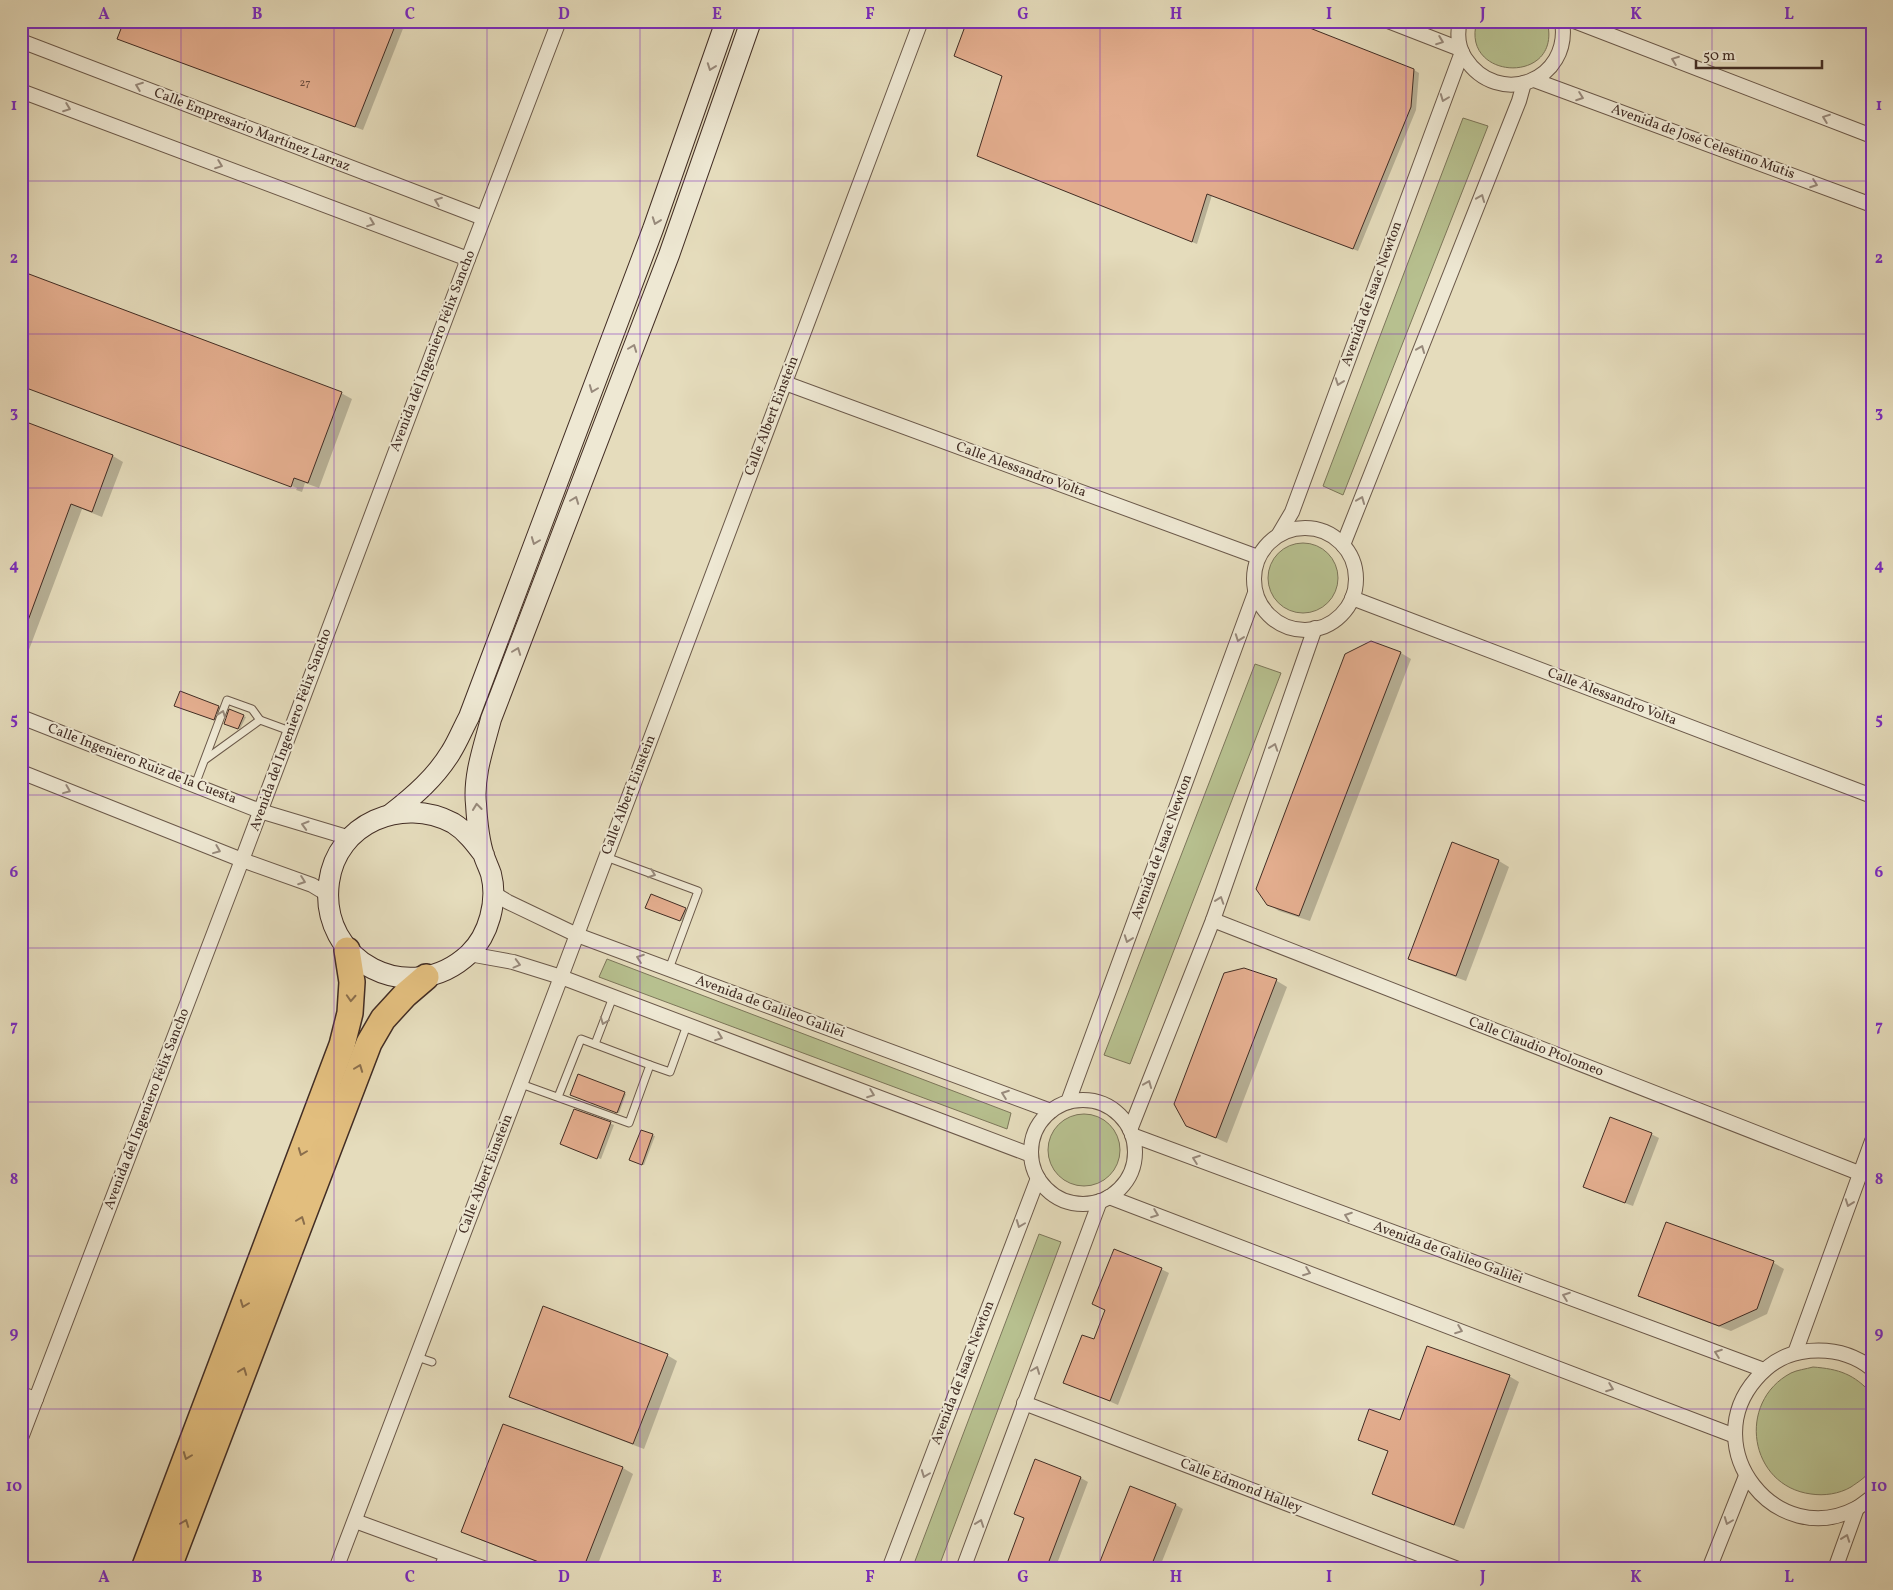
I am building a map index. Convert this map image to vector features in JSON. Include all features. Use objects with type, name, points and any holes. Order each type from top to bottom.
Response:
[{"type":"highway","points":[[144,1569],[342,1045],[350,1013],[352,982],[347,950]]},
{"type":"highway","points":[[168,1569],[369,1043],[382,1019],[426,977]]},
{"type":"main road","points":[[391,814],[414,795],[438,770],[452,752],[469,717],[653,229],[726,21]]},
{"type":"main road","points":[[484,856],[471,838],[454,824],[435,815],[413,812],[391,814],[376,819],[362,827],[350,838],[338,854],[330,874],[327,894],[332,924],[338,937],[347,950],[364,964],[383,974],[404,978],[426,977],[449,968],[469,954],[482,936],[491,915],[494,893],[491,874],[484,856],[475,803],[479,764],[491,719],[669,255],[751,21]]},
{"type":"street","name":"Avenida del Ingeniero Félix Sancho","points":[[21,1438],[559,21]]},
{"type":"street","name":"Calle Albert Einstein","points":[[336,1569],[521,1084],[920,21]]},
{"type":"street","points":[[1388,21],[1461,51]]},
{"type":"street","points":[[1460,21],[1458,29],[1461,51],[1472,68],[1487,80],[1506,85],[1529,81],[1546,71],[1556,59],[1562,46],[1562,21]]},
{"type":"street","points":[[1574,21],[1872,136]]},
{"type":"street","name":"Calle Empresario Martínez Larraz","points":[[21,41],[483,218]]},
{"type":"street","name":"Avenida de Isaac Newton","points":[[1279,534],[1292,512],[1461,51]]},
{"type":"street","points":[[1343,545],[1519,101],[1529,81]]},
{"type":"street","name":"Avenida de José Celestino Mutis","points":[[1529,81],[1872,205]]},
{"type":"street","points":[[21,91],[468,259]]},
{"type":"street","name":"Calle Alessandro Volta","points":[[785,383],[1258,557]]},
{"type":"street","points":[[1295,528],[1313,528],[1330,534],[1343,545],[1351,557],[1355,570],[1355,584],[1352,598],[1337,618],[1315,628],[1296,629],[1278,622],[1264,610],[1255,593],[1254,575],[1258,557],[1267,544],[1279,534],[1295,528]]},
{"type":"street","name":"Avenida de Isaac Newton","points":[[1068,1102],[1255,593]]},
{"type":"street","name":"Calle Alessandro Volta","points":[[1352,598],[1872,796]]},
{"type":"street","points":[[1131,1132],[1213,920],[1315,628]]},
{"type":"street","name":"Calle Ingeniero Ruiz de la Cuesta","points":[[21,717],[260,811],[350,838]]},
{"type":"street","points":[[21,772],[242,860],[312,885],[327,894]]},
{"type":"street","name":"Avenida de Galileo Galilei","points":[[494,893],[508,902],[577,935],[1051,1111]]},
{"type":"street","name":"Calle Claudio Ptolomeo","points":[[1213,920],[1859,1173]]},
{"type":"street","points":[[469,954],[514,962],[561,977],[1030,1155]]},
{"type":"street","points":[[1082,1100],[1097,1102],[1110,1108],[1122,1117],[1131,1132],[1134,1152],[1131,1170],[1122,1185],[1104,1199],[1082,1204],[1064,1201],[1049,1192],[1038,1178],[1033,1167],[1030,1155],[1033,1138],[1040,1123],[1051,1111],[1068,1102],[1082,1100]]},
{"type":"street","name":"Avenida de Galileo Galilei","points":[[1131,1132],[1764,1370]]},
{"type":"street","points":[[1795,1353],[1872,1141]]},
{"type":"street","name":"Avenida de Isaac Newton","points":[[888,1569],[1038,1178]]},
{"type":"street","points":[[963,1569],[1024,1403],[1104,1199]]},
{"type":"street","points":[[1104,1199],[1735,1436]]},
{"type":"street","points":[[1872,1370],[1863,1362],[1841,1353],[1818,1350],[1795,1353],[1778,1360],[1764,1370],[1748,1389],[1738,1411],[1735,1436],[1738,1456],[1746,1476],[1759,1493],[1776,1506],[1795,1514],[1823,1517],[1837,1516],[1857,1508],[1872,1497]]},
{"type":"street","points":[[21,1394],[36,1399]]},
{"type":"street","name":"Calle Edmond Halley","points":[[1024,1403],[1458,1569]]},
{"type":"street","points":[[1710,1569],[1746,1476]]},
{"type":"street","points":[[1835,1569],[1857,1508]]},
{"type":"street","points":[[355,1521],[486,1569]]},
{"type":"lane","points":[[196,785],[227,700],[252,709],[260,720],[290,731]]},
{"type":"lane","points":[[206,759],[260,720]]},
{"type":"lane","points":[[606,857],[698,892],[669,969]]},
{"type":"lane","points":[[595,1044],[613,997]]},
{"type":"lane","points":[[558,1098],[581,1039],[670,1072],[687,1025]]},
{"type":"lane","points":[[521,1084],[629,1123],[650,1065]]},
{"type":"lane","points":[[417,1357],[432,1362]]},
{"type":"lane","points":[[437,1569],[444,1553]]},
{"type":"green space","points":[[1477,21],[1547,21],[1548,42],[1541,57],[1528,65],[1512,68],[1496,65],[1483,55],[1476,41]]},
{"type":"green space","points":[[1463,118],[1488,126],[1343,495],[1323,486]]},
{"type":"green space","points":[[1296,543],[1310,543],[1323,549],[1332,558],[1338,571],[1336,591],[1328,603],[1310,613],[1296,613],[1283,607],[1274,598],[1268,585],[1268,571],[1274,558],[1283,549]]},
{"type":"green space","points":[[1255,664],[1281,673],[1130,1064],[1104,1055]]},
{"type":"green space","points":[[607,959],[1011,1113],[1007,1129],[599,977]]},
{"type":"green space","points":[[1091,1114],[1110,1124],[1118,1136],[1120,1150],[1118,1164],[1110,1176],[1098,1184],[1077,1186],[1058,1176],[1050,1164],[1048,1143],[1058,1124],[1070,1116]]},
{"type":"green space","points":[[1039,1234],[1061,1242],[938,1569],[912,1569]]},
{"type":"green space","points":[[1813,1367],[1831,1369],[1846,1374],[1859,1382],[1872,1394],[1871,1470],[1857,1483],[1842,1491],[1831,1494],[1811,1494],[1790,1488],[1774,1476],[1763,1460],[1757,1441],[1757,1422],[1762,1403],[1774,1386],[1791,1373]]},
{"type":"building","points":[[124,21],[397,21],[355,127],[117,39]]},
{"type":"building","points":[[967,21],[1292,21],[1414,69],[1411,107],[1353,249],[1207,194],[1192,242],[977,156],[1002,76],[954,56]]},
{"type":"building","points":[[21,271],[342,392],[308,483],[294,478],[291,487],[21,386]]},
{"type":"building","points":[[21,420],[113,455],[92,512],[71,504],[23,634],[21,634]]},
{"type":"building","points":[[1371,641],[1401,652],[1299,916],[1267,905],[1256,889],[1345,654]]},
{"type":"building","points":[[180,691],[219,706],[214,720],[174,706]]},
{"type":"building","points":[[229,709],[244,715],[238,729],[224,724]]},
{"type":"building","points":[[1452,842],[1499,860],[1456,976],[1408,959]]},
{"type":"building","points":[[651,894],[686,908],[680,921],[645,908]]},
{"type":"building","points":[[1244,968],[1277,979],[1216,1138],[1186,1126],[1174,1104],[1224,973]]},
{"type":"building","points":[[578,1074],[625,1092],[617,1113],[570,1095]]},
{"type":"building","points":[[574,1109],[611,1122],[597,1159],[560,1144]]},
{"type":"building","points":[[1610,1117],[1652,1133],[1625,1203],[1583,1187]]},
{"type":"building","points":[[641,1130],[653,1134],[642,1165],[629,1160]]},
{"type":"building","points":[[1666,1222],[1774,1261],[1757,1309],[1719,1326],[1638,1296]]},
{"type":"building","points":[[1114,1249],[1162,1268],[1110,1401],[1063,1383],[1082,1335],[1094,1339],[1105,1310],[1092,1304]]},
{"type":"building","points":[[543,1306],[668,1354],[633,1444],[509,1397]]},
{"type":"building","points":[[1427,1346],[1510,1375],[1454,1525],[1372,1494],[1388,1451],[1358,1440],[1369,1409],[1400,1420]]},
{"type":"building","points":[[503,1424],[623,1467],[583,1569],[557,1569],[461,1532]]},
{"type":"building","points":[[1035,1459],[1081,1477],[1046,1569],[1005,1569],[1024,1518],[1014,1514]]},
{"type":"building","points":[[1130,1486],[1176,1504],[1150,1569],[1097,1569]]}]
